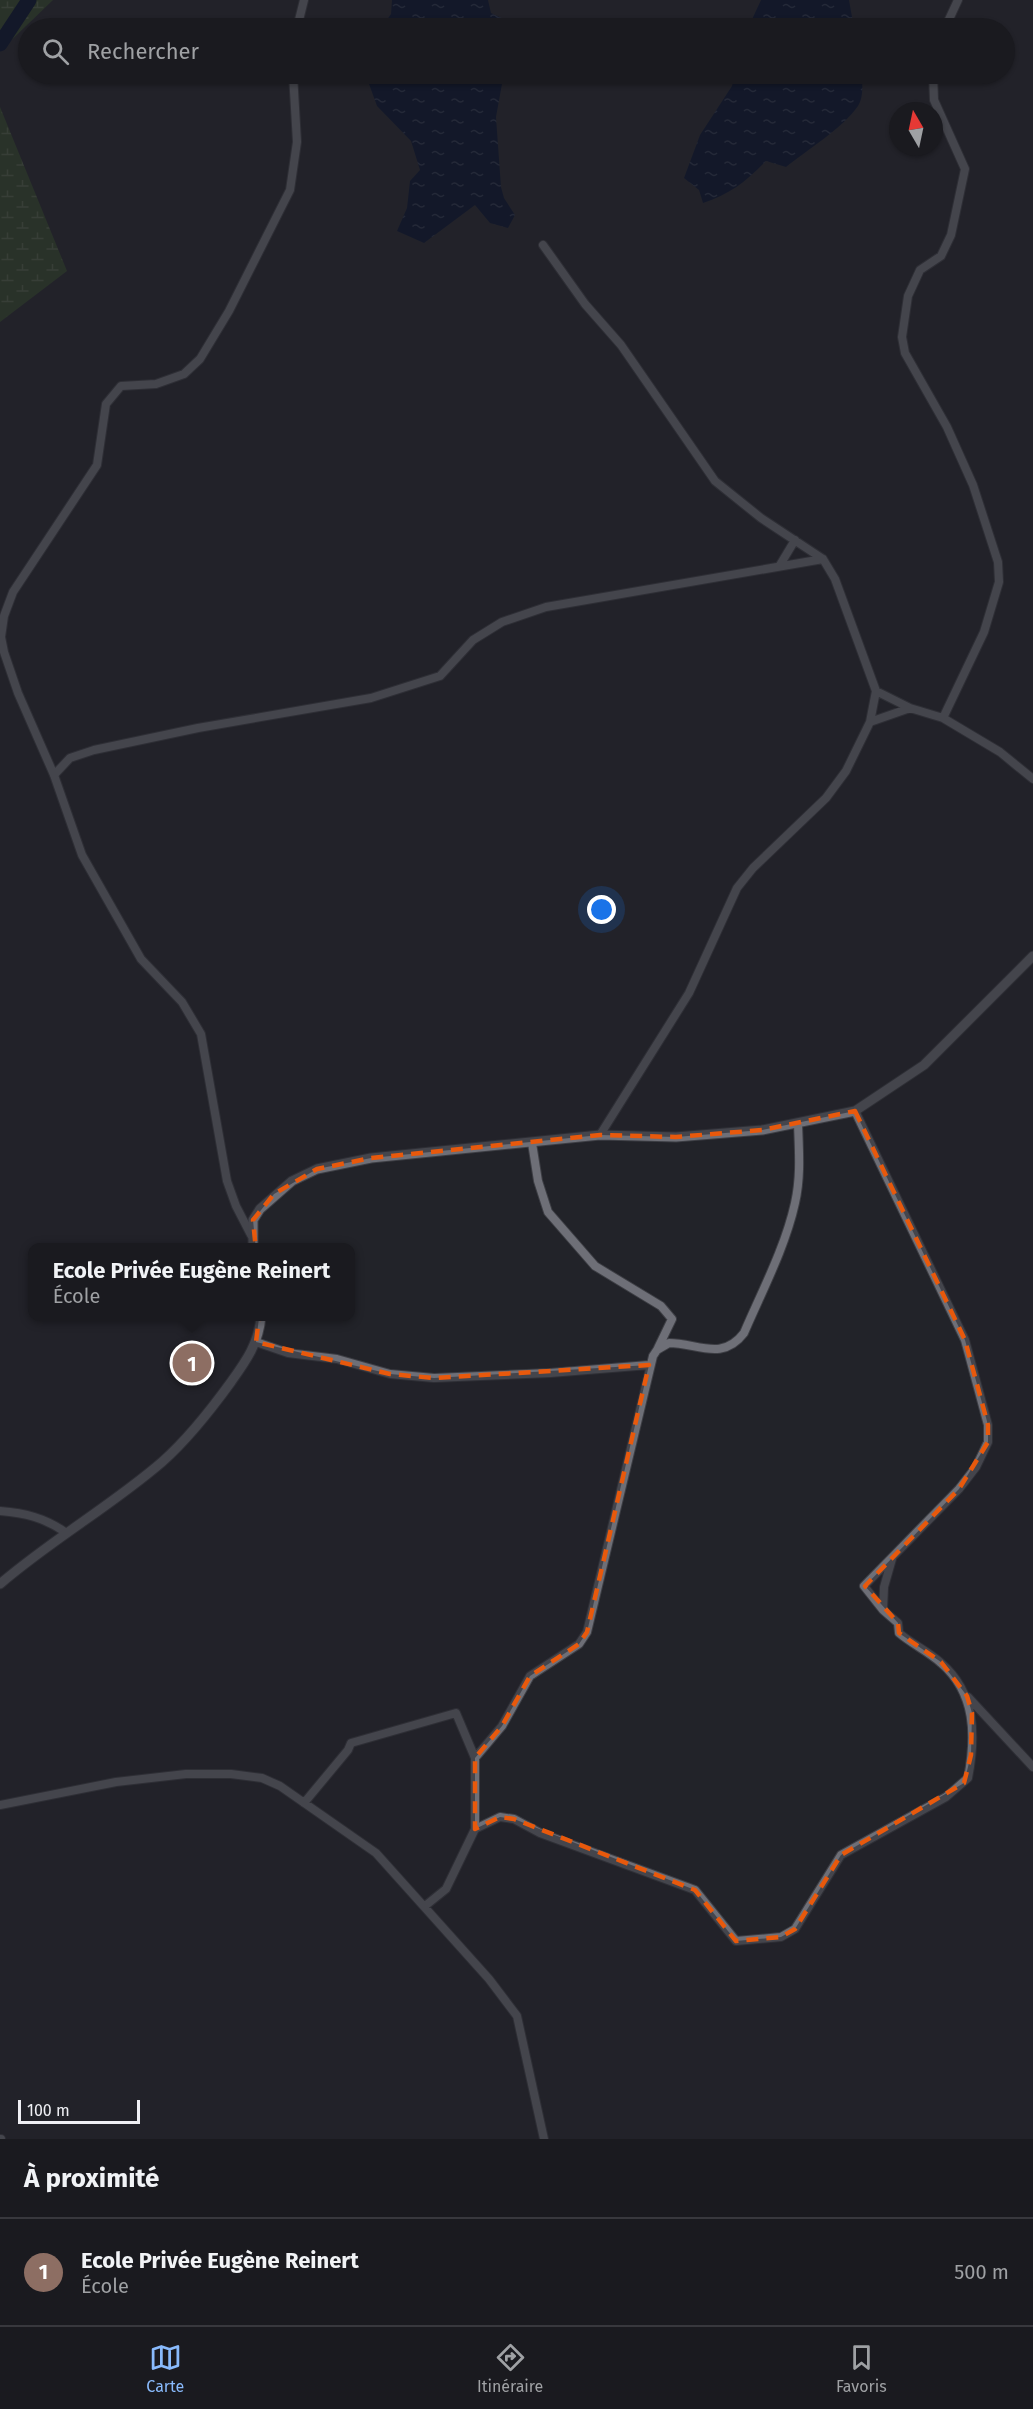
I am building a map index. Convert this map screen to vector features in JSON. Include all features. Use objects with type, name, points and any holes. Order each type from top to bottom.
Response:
[{"type":"street","points":[[300,18],[304,0]]},
{"type":"street","points":[[950,18],[958,0]]},
{"type":"street","points":[[251,1234],[236,1206],[227,1181],[201,1034],[182,1002],[141,959],[82,855],[54,775],[4,652],[1,637],[4,616],[13,592],[97,465],[106,405],[121,386],[156,384],[184,374],[200,359],[229,311],[290,190],[297,142],[294,84]]},
{"type":"street","points":[[933,84],[934,100],[964,169],[951,235],[941,256],[920,270],[908,297],[902,337],[905,352],[947,427],[973,485],[998,562],[999,582],[984,633],[943,718]]},
{"type":"street","points":[[543,245],[585,304],[621,345],[715,481],[761,518],[823,560],[834,579],[876,691],[870,722],[846,771],[826,798],[753,868],[737,888],[689,993],[600,1136]]},
{"type":"street","points":[[780,566],[795,540]]},
{"type":"street","points":[[54,775],[70,758],[94,750],[198,728],[371,698],[440,676],[473,640],[502,622],[546,607],[823,560]]},
{"type":"street","points":[[876,691],[910,708],[943,718],[1000,752],[1033,779]]},
{"type":"street","points":[[870,722],[910,708]]},
{"type":"street","points":[[252,1243],[253,1220],[273,1194],[292,1181],[317,1169],[371,1158],[600,1136],[686,1136],[798,1125],[855,1111],[924,1065],[1033,956]]},
{"type":"street","points":[[855,1111],[965,1340],[988,1425],[988,1443],[976,1467],[959,1489],[864,1586],[883,1610],[898,1623],[899,1633],[941,1662],[967,1696],[1033,1767]]},
{"type":"street","points":[[657,1350],[669,1343],[698,1349],[728,1346],[737,1343],[744,1333],[786,1234],[795,1203],[800,1167],[798,1125]]},
{"type":"street","points":[[475,1758],[507,1717],[530,1676],[579,1644],[587,1632],[649,1365],[672,1319],[661,1306],[595,1266],[548,1212],[538,1181],[532,1143]]},
{"type":"street","points":[[0,1584],[65,1532],[143,1477],[184,1441],[224,1391],[256,1342],[260,1321]]},
{"type":"street","points":[[256,1342],[288,1353],[337,1359],[390,1374],[434,1378],[550,1373],[649,1365]]},
{"type":"street","points":[[0,1511],[29,1514],[65,1532]]},
{"type":"street","points":[[883,1610],[882,1597],[892,1559]]},
{"type":"street","points":[[475,1829],[500,1817],[514,1819],[540,1833],[695,1890],[736,1941],[781,1937],[795,1929],[841,1855],[946,1797],[964,1783],[971,1755],[972,1713],[967,1696]]},
{"type":"street","points":[[304,1803],[351,1743],[456,1713],[475,1758],[475,1829],[446,1889],[425,1906]]},
{"type":"street","points":[[0,1805],[116,1782],[212,1772],[262,1778],[304,1803],[375,1853],[489,1978],[517,2016],[544,2139]]},
{"type":"highlighted area","points":[[855,1111],[965,1340],[988,1425],[988,1442],[959,1489],[865,1586],[898,1623],[899,1633],[941,1662],[967,1696],[972,1713],[971,1755],[964,1783],[841,1855],[795,1929],[781,1937],[736,1941],[695,1890],[514,1819],[500,1817],[475,1829],[475,1758],[502,1726],[530,1676],[579,1644],[587,1632],[649,1365],[434,1378],[390,1374],[256,1342],[261,1302],[253,1220],[274,1194],[317,1169],[371,1158],[600,1135],[676,1137],[762,1130]]},
{"type":"green space","points":[[0,0],[53,0],[34,18],[18,18],[18,34],[0,51]]},
{"type":"green space","points":[[0,107],[67,271],[0,322]]},
{"type":"water","points":[[392,0],[488,0],[491,13],[502,18],[388,18],[391,14]]},
{"type":"water","points":[[761,0],[849,0],[852,18],[753,18]]},
{"type":"water","points":[[369,84],[502,84],[496,117],[501,187],[504,198],[515,215],[508,228],[490,223],[475,205],[424,243],[397,231],[407,208],[410,181],[420,170],[411,141],[377,106]]},
{"type":"water","points":[[732,84],[862,84],[862,94],[858,106],[843,122],[786,167],[766,161],[737,186],[703,203],[699,190],[684,178],[700,135]]},
{"type":"waterway","points":[[0,44],[29,0]]},
{"type":"place","name":"Ecole Privée Eugène Reinert","points":[[192,1363]]}]
